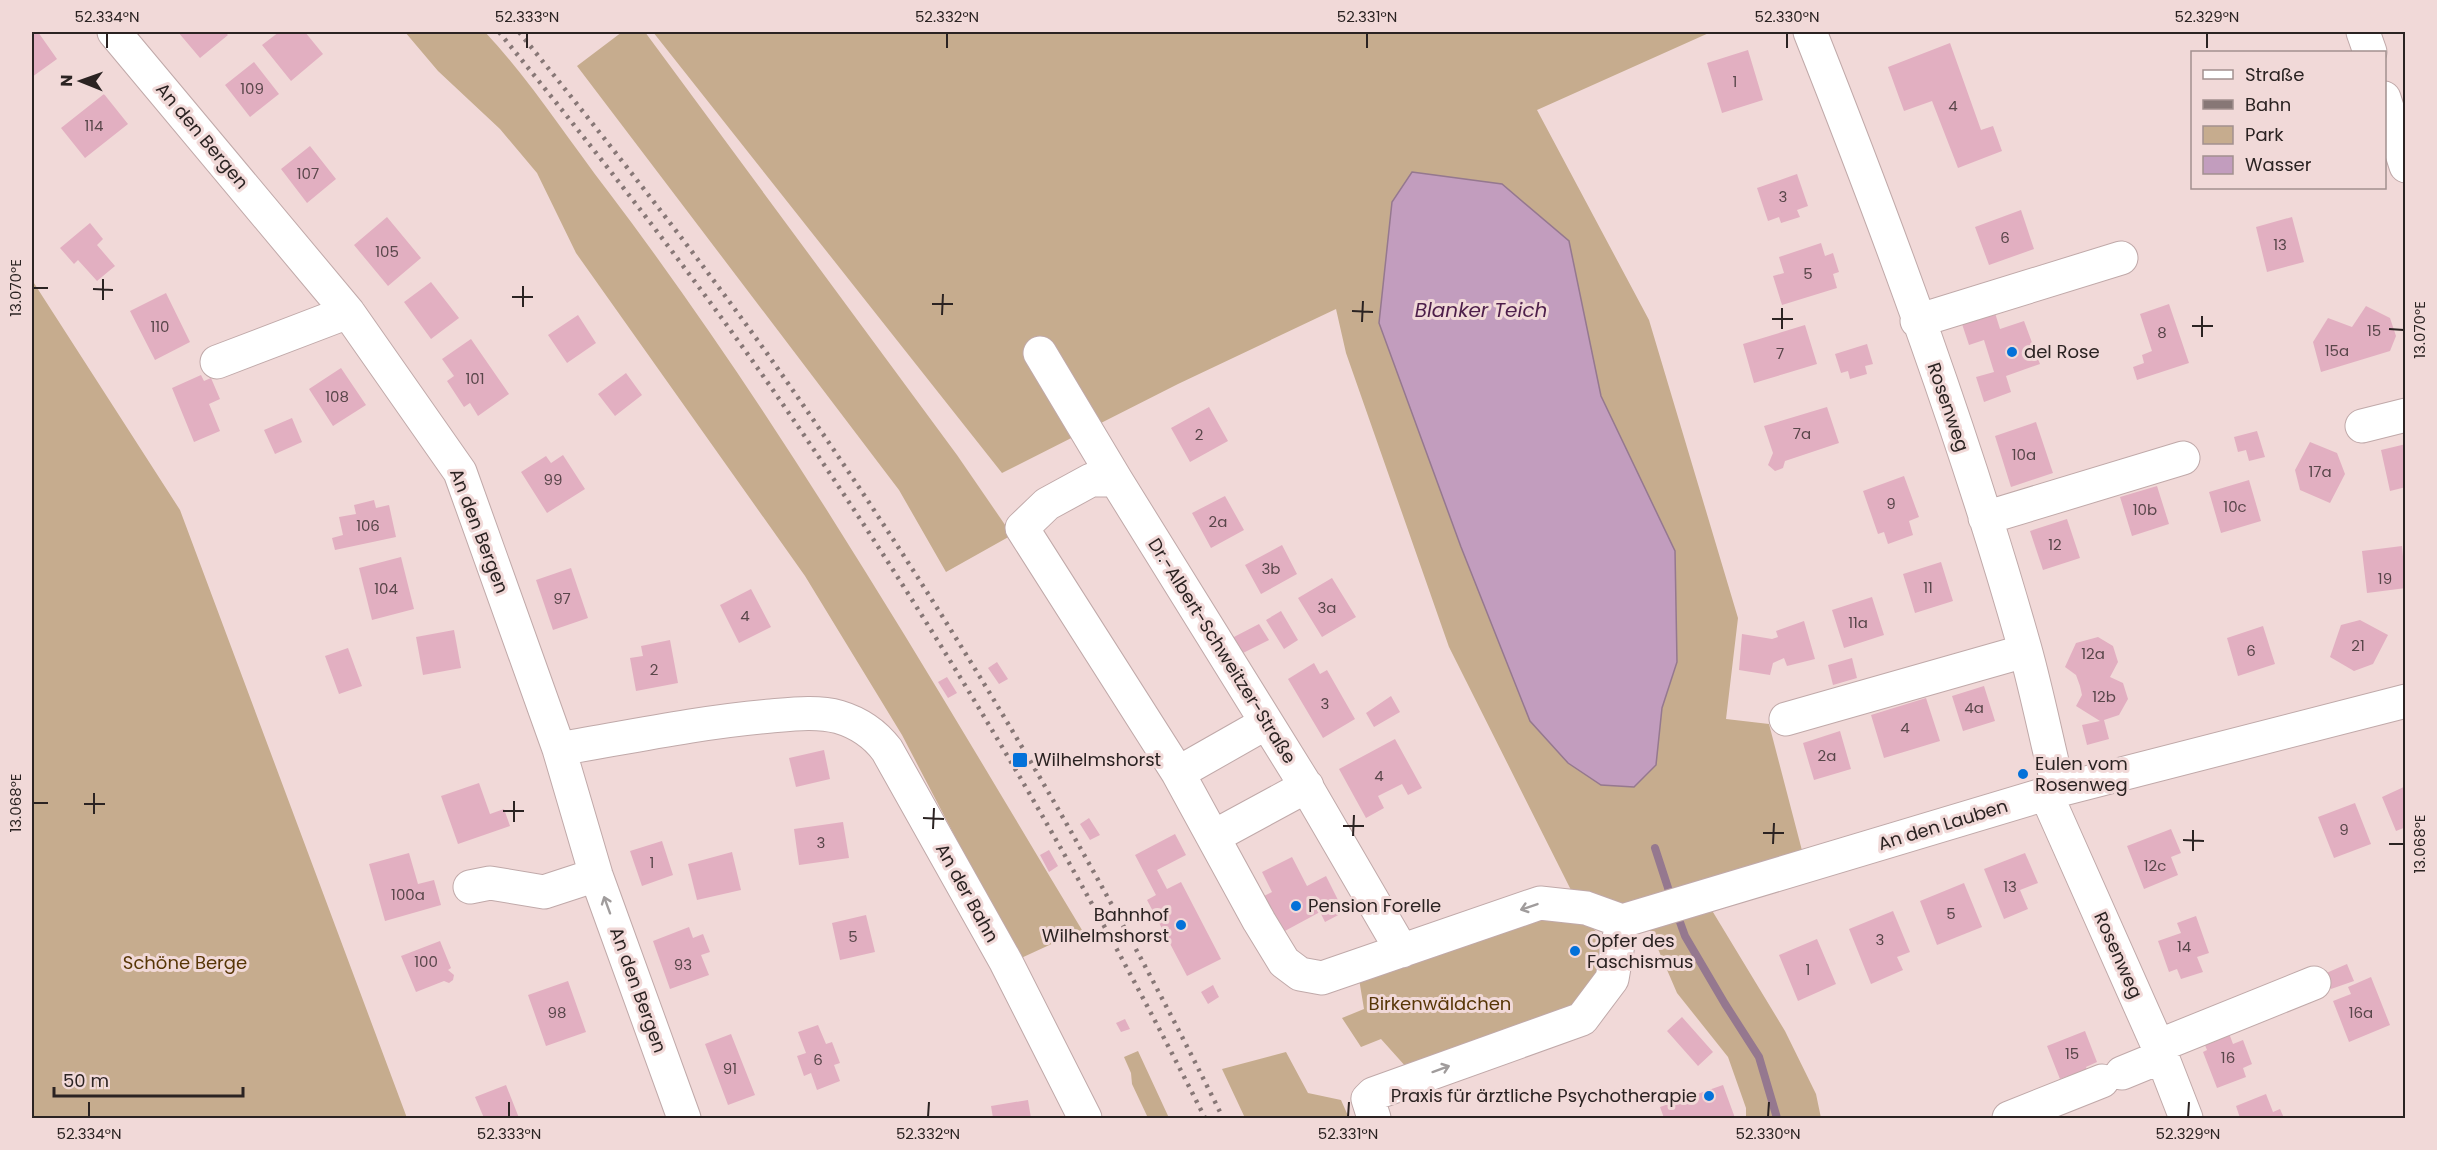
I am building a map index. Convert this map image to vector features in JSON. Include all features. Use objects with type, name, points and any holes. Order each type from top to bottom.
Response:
[{"type":"street","name":"An den Bergen","points":[[114,32],[348,312],[460,472],[559,749],[596,875],[684,1119]]},
{"type":"street","name":"Rosenweg","points":[[1810,32],[1917,321],[1985,518],[2025,651],[2052,792],[2186,1119]]},
{"type":"street","points":[[2363,32],[2370,51]]},
{"type":"street","points":[[2386,101],[2406,166]]},
{"type":"street","points":[[1917,321],[2121,258]]},
{"type":"street","points":[[217,362],[348,312]]},
{"type":"street","name":"Dr.-Albert-Schweitzer-Straße","points":[[1040,353],[1116,480],[1307,786],[1402,951]]},
{"type":"street","points":[[2362,426],[2406,415]]},
{"type":"street","points":[[1985,518],[2183,458]]},
{"type":"street","points":[[1116,480],[1091,480],[1047,504],[1022,528],[1178,772],[1284,962],[1300,974],[1322,978],[1540,903],[1586,908],[1634,918],[1612,979],[1582,1019],[1373,1094],[1371,1109]]},
{"type":"street","points":[[1786,719],[2025,651]]},
{"type":"street","name":"An den Lauben","points":[[1634,918],[2052,792],[2406,701]]},
{"type":"street","name":"An der Bahn","points":[[559,749],[732,719],[807,713],[838,716],[861,726],[880,741],[887,750],[1006,963],[1086,1119]]},
{"type":"street","points":[[1178,772],[1266,723]]},
{"type":"street","points":[[1213,837],[1307,786]]},
{"type":"street","points":[[470,887],[490,883],[544,892],[596,875]]},
{"type":"street","points":[[2009,1119],[2112,1077],[2159,1051],[2314,982]]},
{"type":"green space","points":[[405,32],[485,32],[533,89],[672,278],[795,460],[912,648],[1082,930],[1019,959],[902,735],[805,576],[576,253],[537,173],[500,129],[438,71]]},
{"type":"green space","points":[[622,32],[645,32],[957,455],[1012,535],[946,572],[899,490],[577,66]]},
{"type":"green space","points":[[653,32],[1711,32],[1537,110],[1649,320],[1738,618],[1726,719],[1769,724],[1805,862],[1699,889],[1785,1031],[1816,1094],[1821,1118],[1746,1118],[1746,1108],[1728,1057],[1677,993],[1649,928],[1576,900],[1449,647],[1346,353],[1336,309],[1178,384],[1002,473]]},
{"type":"green space","name":"Schöne Berge","points":[[32,280],[180,510],[407,1118],[32,1118]]},
{"type":"green space","name":"Birkenwäldchen","points":[[1538,911],[1578,914],[1601,936],[1606,961],[1582,1019],[1416,1078],[1381,1039],[1361,1047],[1342,1018],[1364,1009],[1357,967]]},
{"type":"green space","points":[[1138,1051],[1169,1118],[1148,1118],[1132,1084],[1131,1073],[1124,1057]]},
{"type":"green space","points":[[1286,1052],[1308,1093],[1341,1100],[1349,1118],[1245,1118],[1222,1069]]},
{"type":"water","name":"Blanker Teich","points":[[1412,172],[1502,184],[1569,241],[1601,396],[1675,551],[1677,662],[1662,708],[1656,765],[1634,787],[1601,785],[1568,763],[1530,721],[1461,547],[1379,323],[1392,202]]},
{"type":"building","points":[[32,32],[38,32],[57,59],[32,77]]},
{"type":"building","points":[[178,32],[225,32],[228,35],[200,58]]},
{"type":"building","points":[[279,32],[305,32],[323,54],[291,81],[262,45]]},
{"type":"building","points":[[1950,43],[1981,130],[1993,126],[2002,151],[1958,168],[1932,101],[1904,111],[1888,67]]},
{"type":"building","points":[[1748,50],[1763,100],[1722,113],[1707,63]]},
{"type":"building","points":[[254,62],[279,94],[250,117],[225,85]]},
{"type":"building","points":[[104,94],[128,124],[85,158],[61,128]]},
{"type":"building","points":[[310,146],[336,179],[307,203],[281,169]]},
{"type":"building","points":[[1797,174],[1808,206],[1797,210],[1800,217],[1781,223],[1779,217],[1768,221],[1757,188]]},
{"type":"building","points":[[2021,210],[2034,249],[1989,265],[1975,227]]},
{"type":"building","points":[[387,217],[421,258],[388,286],[354,245]]},
{"type":"building","points":[[2292,217],[2304,262],[2267,272],[2256,227]]},
{"type":"building","points":[[90,223],[103,239],[97,245],[115,266],[97,281],[78,260],[74,264],[60,248]]},
{"type":"building","points":[[1821,243],[1825,256],[1833,253],[1839,272],[1833,274],[1837,288],[1782,305],[1773,276],[1784,273],[1779,257]]},
{"type":"building","points":[[431,282],[459,318],[431,339],[404,302]]},
{"type":"building","points":[[166,293],[190,342],[155,360],[130,311]]},
{"type":"building","points":[[2169,304],[2189,363],[2137,380],[2133,367],[2144,363],[2142,355],[2152,351],[2140,314]]},
{"type":"building","points":[[2366,306],[2390,318],[2396,336],[2390,351],[2321,372],[2313,342],[2328,318],[2352,327]]},
{"type":"building","name":"del Rose","points":[[1995,313],[2000,329],[2024,321],[2040,364],[2006,376],[2011,392],[1984,402],[1976,377],[1994,372],[1984,340],[1969,345],[1962,324]]},
{"type":"building","points":[[578,315],[596,343],[567,363],[548,335]]},
{"type":"building","points":[[1805,325],[1817,364],[1754,383],[1743,344]]},
{"type":"building","points":[[471,339],[509,394],[478,416],[470,403],[464,407],[447,381],[454,376],[442,359]]},
{"type":"building","points":[[1867,344],[1873,364],[1865,366],[1867,374],[1850,379],[1848,371],[1841,373],[1835,354]]},
{"type":"building","points":[[341,368],[366,405],[333,426],[309,389]]},
{"type":"building","points":[[626,373],[642,395],[615,416],[598,394]]},
{"type":"building","points":[[201,375],[204,381],[211,378],[220,399],[209,404],[220,431],[194,442],[172,388]]},
{"type":"building","points":[[1209,407],[1228,441],[1190,462],[1171,428]]},
{"type":"building","points":[[1827,407],[1839,443],[1785,461],[1783,468],[1775,471],[1768,465],[1773,453],[1764,426]]},
{"type":"building","points":[[292,418],[302,442],[275,454],[264,430]]},
{"type":"building","points":[[2036,422],[2053,473],[2011,487],[1995,436]]},
{"type":"building","points":[[2257,431],[2265,457],[2249,461],[2246,450],[2238,452],[2234,437]]},
{"type":"building","points":[[2310,442],[2337,453],[2345,474],[2330,503],[2300,490],[2295,470]]},
{"type":"building","points":[[2406,444],[2406,487],[2390,491],[2381,450]]},
{"type":"building","points":[[563,455],[585,489],[547,513],[521,472],[546,456],[551,463]]},
{"type":"building","points":[[1904,476],[1919,517],[1909,521],[1913,535],[1888,544],[1884,532],[1878,534],[1863,491]]},
{"type":"building","points":[[2249,480],[2261,521],[2221,533],[2209,492]]},
{"type":"building","points":[[2157,486],[2169,524],[2132,536],[2120,497]]},
{"type":"building","points":[[1225,496],[1244,530],[1211,548],[1192,513]]},
{"type":"building","points":[[374,500],[376,508],[389,505],[396,537],[335,550],[332,538],[343,535],[339,517],[356,514],[354,505]]},
{"type":"building","points":[[2067,519],[2080,558],[2043,570],[2030,531]]},
{"type":"building","points":[[1282,545],[1297,574],[1261,594],[1245,565]]},
{"type":"building","points":[[2402,546],[2406,588],[2367,593],[2362,551]]},
{"type":"building","points":[[401,557],[414,609],[372,620],[359,568]]},
{"type":"building","points":[[1941,562],[1953,601],[1915,613],[1903,574]]},
{"type":"building","points":[[571,568],[588,618],[553,630],[536,580]]},
{"type":"building","points":[[1332,578],[1356,617],[1322,637],[1298,598]]},
{"type":"building","points":[[751,589],[771,627],[739,643],[720,605]]},
{"type":"building","points":[[1872,597],[1884,635],[1844,648],[1832,610]]},
{"type":"building","points":[[1281,611],[1298,640],[1284,649],[1266,620]]},
{"type":"building","points":[[2360,620],[2388,635],[2373,664],[2354,671],[2330,657],[2341,625]]},
{"type":"building","points":[[1804,621],[1815,659],[1787,666],[1784,658],[1773,663],[1770,675],[1739,670],[1742,634],[1772,639],[1778,637],[1776,631]]},
{"type":"building","points":[[1259,624],[1269,640],[1241,654],[1232,638]]},
{"type":"building","points":[[2263,626],[2275,664],[2238,676],[2227,638]]},
{"type":"building","points":[[454,630],[461,668],[423,675],[416,637]]},
{"type":"building","points":[[2098,637],[2113,646],[2118,662],[2110,677],[2123,683],[2128,699],[2119,715],[2104,720],[2109,739],[2087,745],[2082,725],[2100,721],[2076,706],[2082,695],[2080,686],[2076,675],[2065,667],[2076,643]]},
{"type":"building","points":[[670,640],[678,683],[636,691],[630,658],[643,656],[641,646]]},
{"type":"building","points":[[348,648],[362,686],[339,694],[325,656]]},
{"type":"building","points":[[1852,658],[1857,678],[1833,685],[1828,665]]},
{"type":"building","points":[[997,662],[1008,679],[999,684],[988,668]]},
{"type":"building","points":[[1314,663],[1320,674],[1327,670],[1355,719],[1323,738],[1288,679]]},
{"type":"building","points":[[947,677],[957,693],[948,698],[938,682]]},
{"type":"building","points":[[1984,686],[1995,721],[1963,731],[1952,696]]},
{"type":"building","points":[[1391,696],[1400,712],[1374,727],[1366,713]]},
{"type":"building","points":[[1926,698],[1940,741],[1884,758],[1871,715]]},
{"type":"building","points":[[1840,731],[1851,769],[1814,780],[1803,743]]},
{"type":"building","points":[[1395,739],[1422,788],[1408,795],[1402,784],[1378,796],[1384,808],[1366,818],[1339,769]]},
{"type":"building","points":[[824,750],[830,779],[796,787],[789,758]]},
{"type":"building","points":[[479,783],[490,814],[504,809],[510,826],[458,844],[441,796]]},
{"type":"building","points":[[2406,786],[2406,827],[2396,831],[2382,797]]},
{"type":"building","points":[[2355,803],[2371,844],[2334,858],[2318,817]]},
{"type":"building","points":[[1089,818],[1100,835],[1090,840],[1080,824]]},
{"type":"building","points":[[843,822],[849,858],[799,865],[794,829]]},
{"type":"building","points":[[2171,829],[2181,853],[2171,857],[2178,875],[2144,889],[2127,846]]},
{"type":"building","name":"Bahnhof Wilhelmshorst","points":[[1175,834],[1186,855],[1157,870],[1167,889],[1181,882],[1221,959],[1187,976],[1147,900],[1156,895],[1135,855]]},
{"type":"building","points":[[662,841],[673,875],[642,886],[630,851]]},
{"type":"building","points":[[1049,850],[1058,866],[1049,872],[1040,855]]},
{"type":"building","points":[[732,852],[741,890],[697,900],[688,864]]},
{"type":"building","points":[[409,853],[418,884],[434,880],[441,905],[385,921],[369,864]]},
{"type":"building","points":[[2025,853],[2038,883],[2020,890],[2028,909],[2004,919],[1984,869]]},
{"type":"building","points":[[1292,857],[1307,886],[1326,876],[1344,912],[1325,922],[1320,912],[1283,932],[1264,896],[1272,892],[1262,872]]},
{"type":"building","points":[[1964,883],[1982,927],[1937,945],[1920,901]]},
{"type":"building","points":[[1893,911],[1910,952],[1897,957],[1903,970],[1871,984],[1849,929]]},
{"type":"building","points":[[866,915],[875,952],[840,960],[832,923]]},
{"type":"building","points":[[2196,916],[2209,953],[2197,957],[2203,972],[2181,979],[2177,969],[2169,972],[2158,941],[2181,933],[2177,923]]},
{"type":"building","points":[[689,927],[693,938],[703,934],[710,952],[701,955],[709,975],[670,989],[653,941]]},
{"type":"building","points":[[1817,939],[1836,984],[1798,1001],[1779,955]]},
{"type":"building","points":[[440,941],[451,968],[448,970],[454,975],[453,980],[449,983],[444,981],[416,992],[401,956]]},
{"type":"building","points":[[2347,964],[2354,981],[2331,989],[2324,974]]},
{"type":"building","points":[[2371,977],[2390,1025],[2349,1042],[2333,1001],[2351,994],[2348,987]]},
{"type":"building","points":[[568,981],[586,1032],[546,1046],[528,995]]},
{"type":"building","points":[[1213,985],[1219,997],[1208,1004],[1201,992]]},
{"type":"building","points":[[1682,1017],[1713,1052],[1698,1066],[1667,1031]]},
{"type":"building","points":[[1125,1019],[1130,1029],[1121,1032],[1116,1023]]},
{"type":"building","points":[[818,1025],[826,1044],[832,1042],[840,1063],[834,1065],[840,1081],[817,1090],[811,1073],[804,1076],[797,1056],[806,1053],[798,1032]]},
{"type":"building","points":[[2227,1028],[2233,1044],[2243,1040],[2252,1064],[2243,1068],[2246,1077],[2217,1088],[2203,1052],[2207,1050],[2202,1038]]},
{"type":"building","points":[[2085,1031],[2097,1062],[2086,1067],[2090,1077],[2071,1085],[2068,1076],[2060,1079],[2047,1046]]},
{"type":"building","points":[[731,1034],[755,1095],[728,1105],[705,1044]]},
{"type":"building","points":[[506,1085],[519,1118],[484,1118],[475,1097]]},
{"type":"building","name":"Praxis für ärztliche Psychotherapie","points":[[1723,1085],[1735,1118],[1664,1118],[1660,1107]]},
{"type":"building","points":[[2266,1094],[2273,1112],[2280,1109],[2284,1118],[2240,1118],[2236,1106]]},
{"type":"building","points":[[1028,1100],[1031,1118],[993,1118],[991,1106]]},
{"type":"waterway","points":[[1655,848],[1671,897]]},
{"type":"waterway","points":[[1676,911],[1685,936],[1759,1057],[1777,1118]]},
{"type":"railway","points":[[499,32],[629,195],[723,320],[877,545],[936,638],[1049,827],[1103,923],[1205,1118]]},
{"type":"railway","points":[[519,32],[706,270],[830,444],[891,537],[951,631],[1066,822],[1173,1018],[1223,1118]]},
{"type":"place","name":"del Rose","points":[[2012,352]]},
{"type":"place","name":"Wilhelmshorst","points":[[1020,760]]},
{"type":"place","name":"Eulen vom Rosenweg","points":[[2023,774]]},
{"type":"place","name":"Pension Forelle","points":[[1296,906]]},
{"type":"place","name":"Bahnhof Wilhelmshorst","points":[[1181,925]]},
{"type":"place","name":"Opfer des Faschismus","points":[[1575,951]]},
{"type":"place","name":"Praxis für ärztliche Psychotherapie","points":[[1709,1096]]}]
